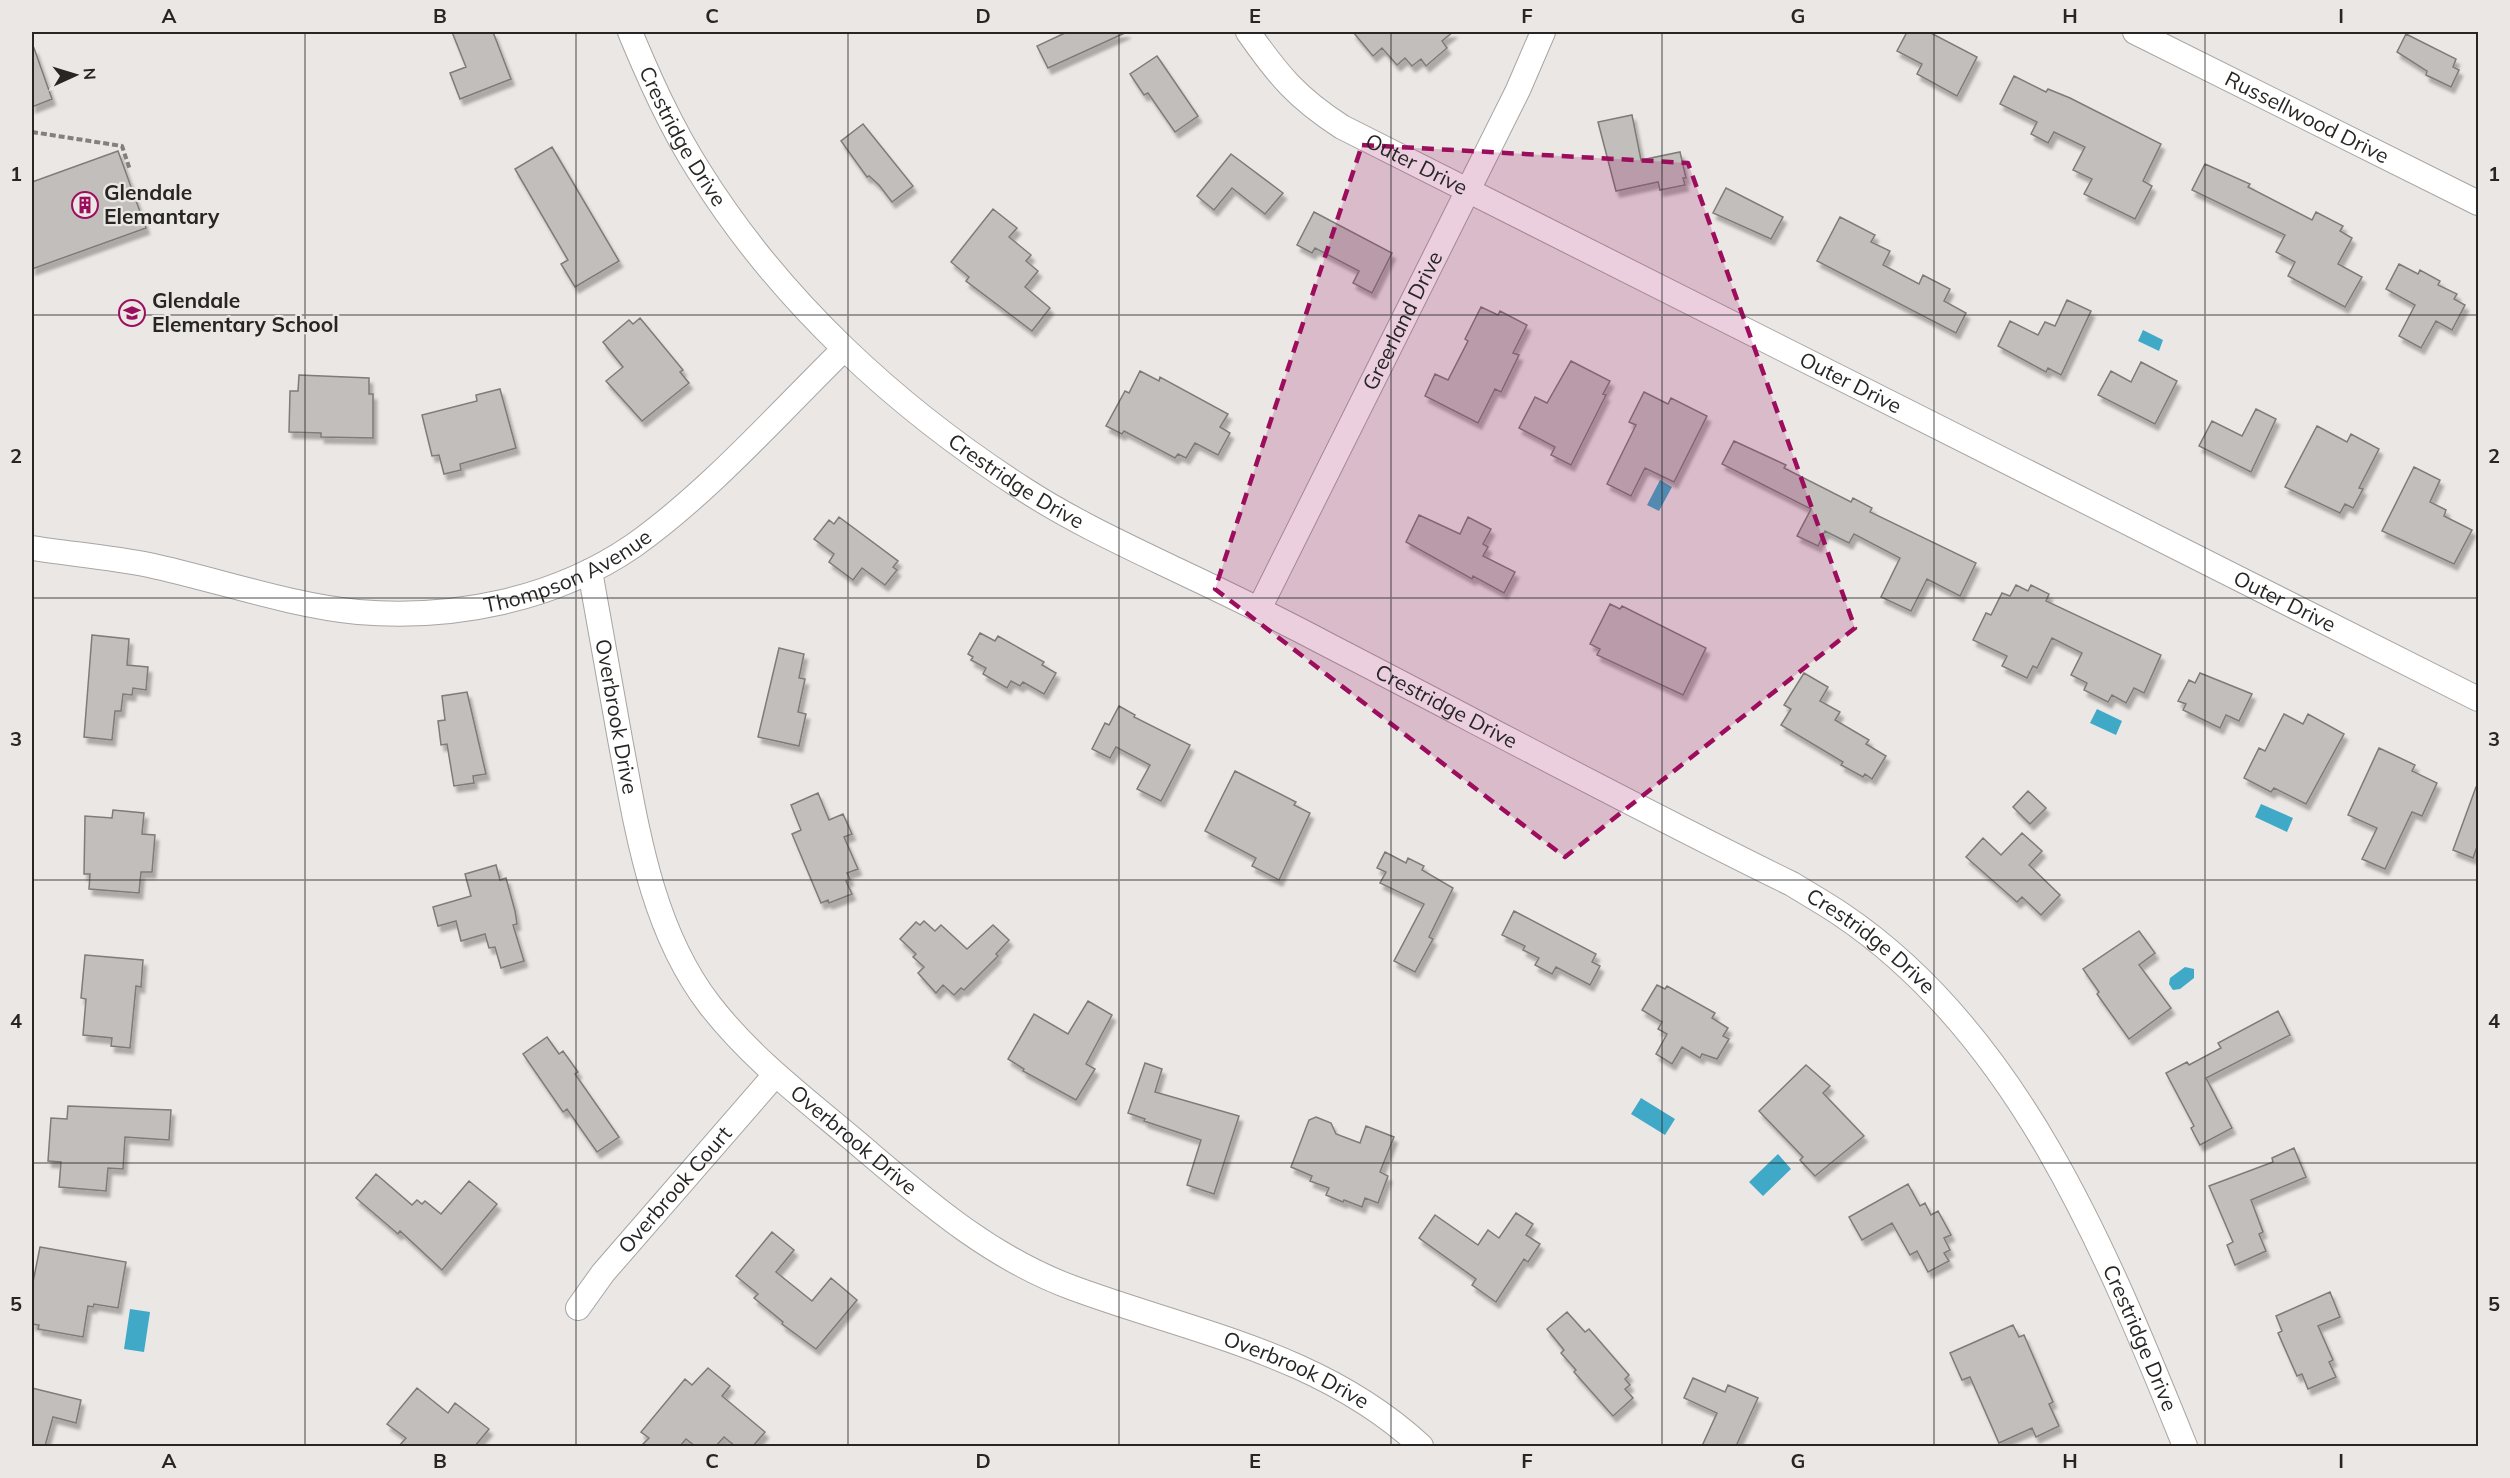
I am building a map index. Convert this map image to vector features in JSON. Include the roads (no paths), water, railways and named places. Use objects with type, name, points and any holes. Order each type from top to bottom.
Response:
[{"type":"street","name":"Crestridge Drive","points":[[630,32],[656,94],[699,171],[750,242],[843,350],[928,421],[1027,492],[1102,534],[1259,609],[1792,884],[1843,915],[1898,961],[1963,1027],[2045,1141],[2077,1197],[2185,1446]]},
{"type":"street","name":"Outer Drive","points":[[1248,32],[1272,66],[1309,106],[1342,127],[1466,192],[2478,699]]},
{"type":"street","name":"Greerland Drive","points":[[1259,609],[1518,90],[1543,32]]},
{"type":"street","name":"Russellwood Drive","points":[[2135,32],[2478,203]]},
{"type":"street","name":"Thompson Avenue","points":[[32,548],[147,565],[274,596],[357,612],[419,614],[495,604],[546,589],[590,571],[631,546],[672,516],[843,350]]},
{"type":"street","name":"Overbrook Drive","points":[[590,571],[636,819],[651,886],[663,920],[688,971],[706,1001],[775,1075],[929,1203],[997,1252],[1067,1286],[1215,1333],[1299,1365],[1364,1403],[1421,1446]]},
{"type":"street","name":"Overbrook Court","points":[[578,1308],[603,1273],[775,1075]]},
{"type":"water","points":[[2143,330],[2163,340],[2159,351],[2138,341]]},
{"type":"water","points":[[1660,480],[1672,487],[1659,511],[1647,505]]},
{"type":"water","points":[[2097,709],[2122,721],[2116,735],[2090,723]]},
{"type":"water","points":[[2261,804],[2293,818],[2287,832],[2255,817]]},
{"type":"water","points":[[2185,967],[2194,969],[2194,978],[2180,989],[2173,990],[2169,984],[2170,978]]},
{"type":"water","points":[[1641,1098],[1675,1119],[1665,1135],[1631,1114]]},
{"type":"water","points":[[1778,1154],[1791,1169],[1763,1196],[1749,1182]]},
{"type":"water","points":[[130,1309],[150,1312],[144,1352],[124,1349]]},
{"type":"place","name":"Glendale Elemantary","points":[[85,205]]},
{"type":"place","name":"Glendale Elementary School","points":[[132,313]]}]
